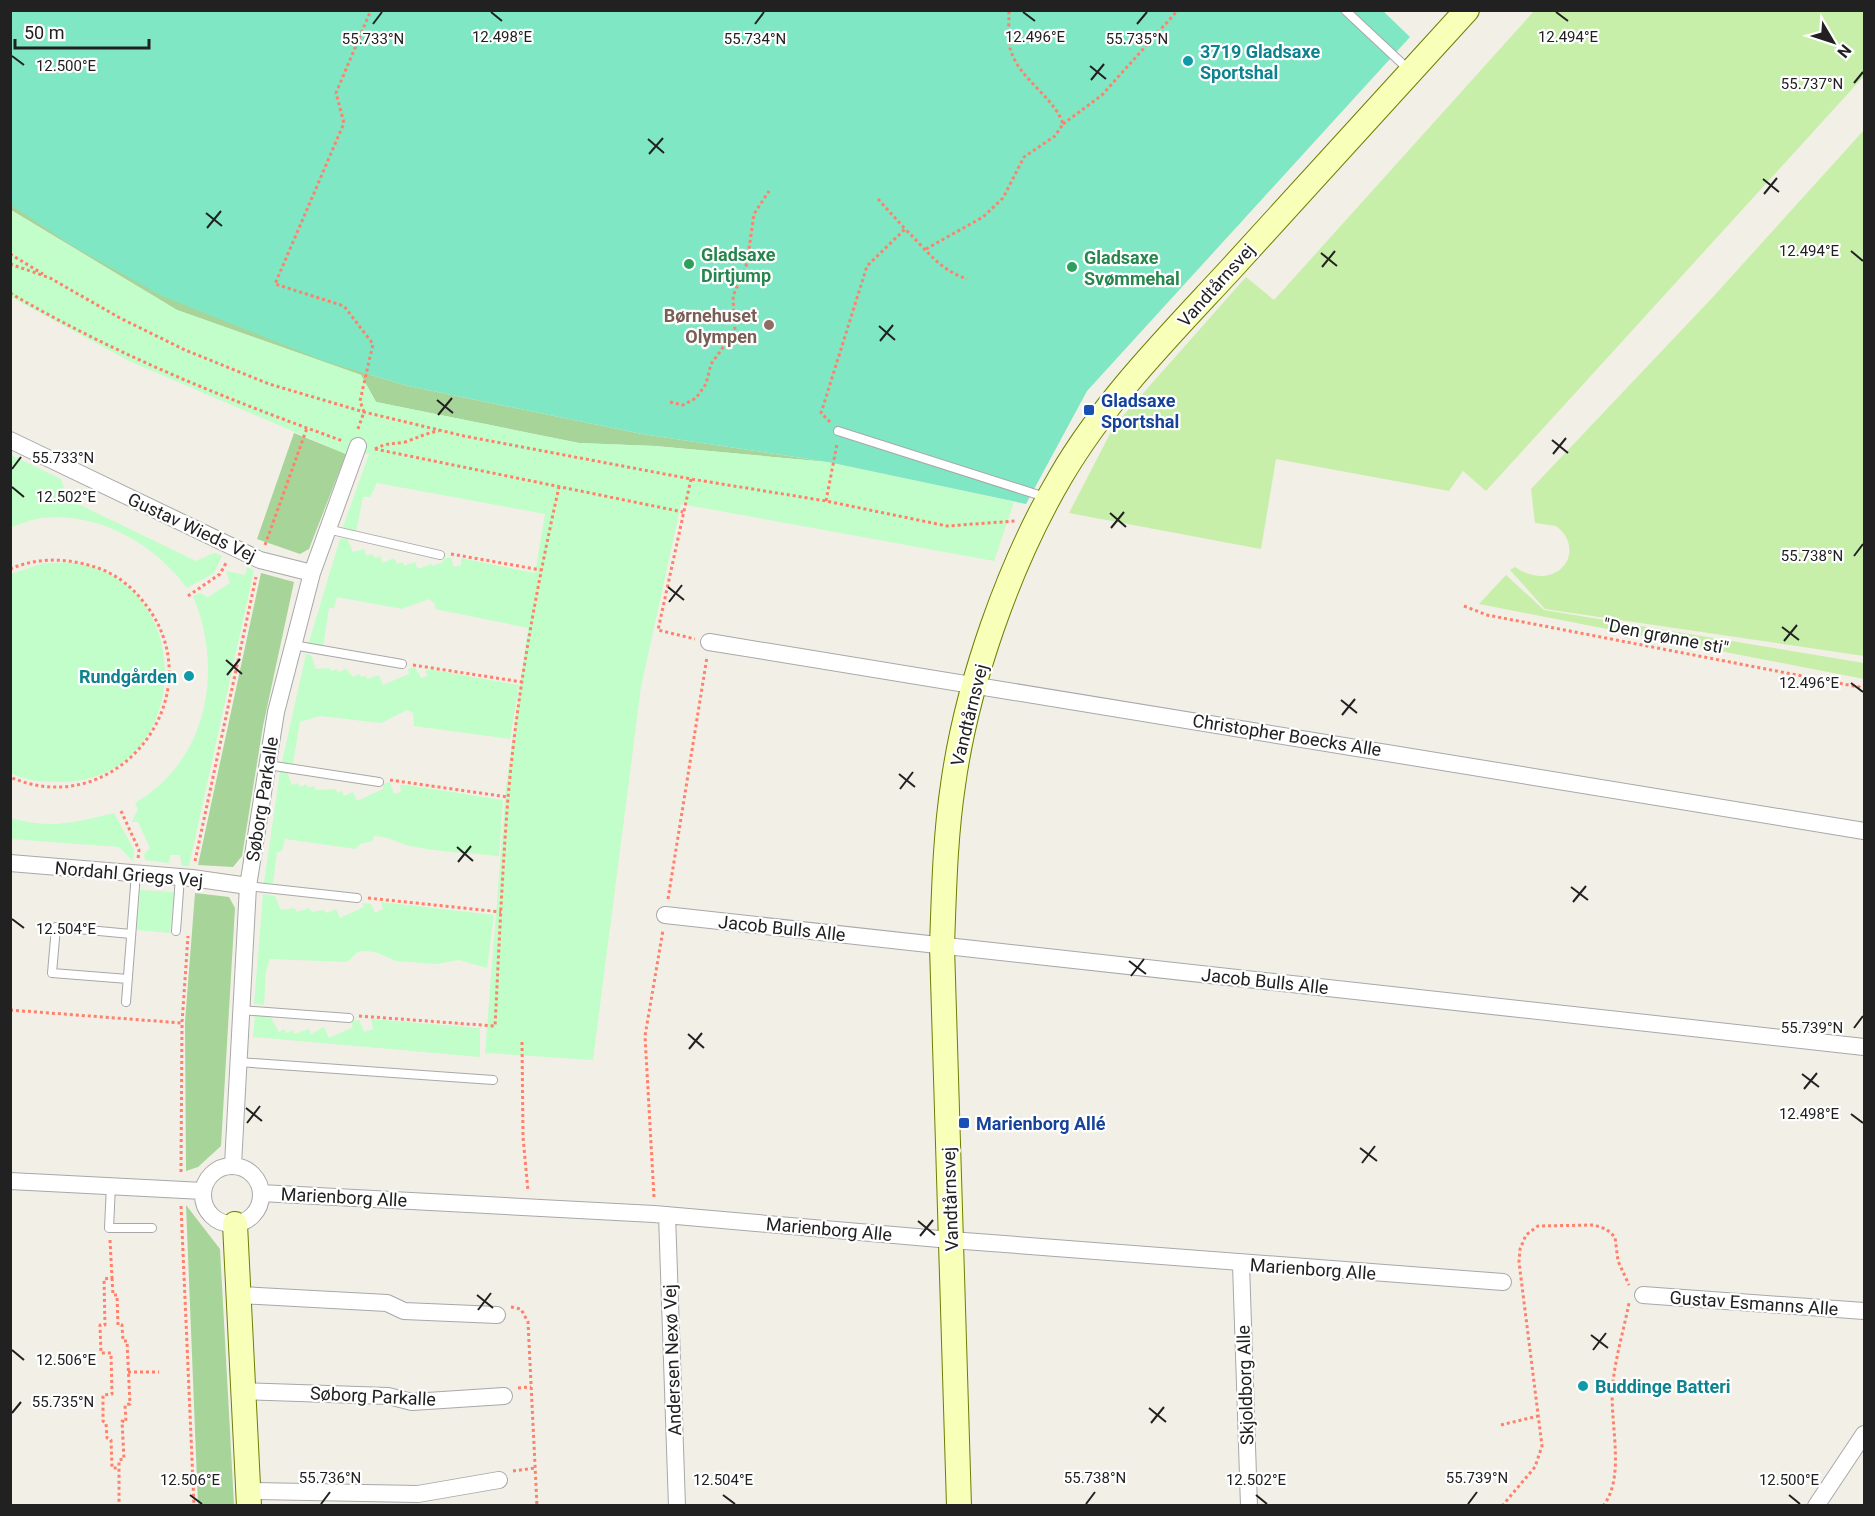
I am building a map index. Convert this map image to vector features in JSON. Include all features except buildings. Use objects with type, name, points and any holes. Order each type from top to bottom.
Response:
[{"type":"street","name":"Vandtårnsvej","points":[[959,1506],[942,946],[945,861],[953,783],[975,684],[995,620],[1035,524],[1049,498],[1084,441],[1131,378],[1467,10]]},
{"type":"street","name":"Gustav Wieds Vej","points":[[10,440],[260,560],[312,573]]},
{"type":"street","name":"Søborg Parkalle","points":[[233,1165],[248,886],[276,712],[312,573],[358,446]]},
{"type":"street","name":"Christopher Boecks Alle","points":[[709,642],[1864,831]]},
{"type":"street","name":"Nordahl Griegs Vej","points":[[10,863],[136,873],[248,886]]},
{"type":"street","name":"Jacob Bulls Alle","points":[[665,915],[1864,1047]]},
{"type":"street","points":[[233,1165],[243,1167],[253,1174],[261,1193],[255,1214],[246,1221],[235,1224],[222,1222],[211,1215],[204,1204],[203,1191],[213,1172],[233,1165]]},
{"type":"street","points":[[10,1181],[203,1191]]},
{"type":"street","name":"Marienborg Alle","points":[[261,1193],[667,1215],[1241,1264],[1503,1282]]},
{"type":"street","name":"Andersen Nexø Vej","points":[[667,1215],[677,1506]]},
{"type":"street","points":[[235,1224],[248,1498],[418,1494],[499,1480]]},
{"type":"street","name":"Skjoldborg Alle","points":[[1241,1264],[1249,1506]]},
{"type":"street","points":[[240,1295],[387,1303],[404,1311],[497,1315]]},
{"type":"street","name":"Gustav Esmanns Alle","points":[[1643,1295],[1864,1311]]},
{"type":"street","name":"Søborg Parkalle","points":[[242,1390],[388,1396],[412,1402],[504,1396]]},
{"type":"street","points":[[1816,1506],[1864,1434]]},
{"type":"lane","points":[[1345,10],[1411,72]]},
{"type":"lane","points":[[838,431],[1049,498]]},
{"type":"lane","points":[[327,529],[440,555]]},
{"type":"lane","points":[[293,645],[402,664]]},
{"type":"lane","points":[[268,765],[380,782]]},
{"type":"lane","points":[[126,1002],[136,873]]},
{"type":"lane","points":[[176,931],[186,878]]},
{"type":"lane","points":[[248,886],[357,898]]},
{"type":"lane","points":[[128,979],[52,973],[56,927],[131,934]]},
{"type":"lane","points":[[240,1010],[349,1018]]},
{"type":"lane","points":[[237,1062],[494,1080]]},
{"type":"lane","points":[[111,1185],[109,1228],[152,1228]]},
{"type":"path","points":[[364,412],[360,400],[373,344],[344,306],[275,284],[344,123],[336,93],[371,10]]},
{"type":"path","points":[[1009,10],[1010,48],[1021,69],[1057,111],[1063,124]]},
{"type":"path","points":[[926,249],[990,211],[1003,198],[1024,157],[1055,135],[1063,124],[1102,95],[1178,10]]},
{"type":"path","points":[[670,402],[683,405],[696,398],[706,384],[711,364],[735,331],[733,296],[747,263],[754,214],[769,191]]},
{"type":"path","points":[[878,199],[926,249],[935,264],[967,279]]},
{"type":"path","points":[[826,501],[838,431],[822,413],[867,266],[905,229]]},
{"type":"path","points":[[10,254],[120,318],[185,350],[269,384],[364,412],[444,431],[691,479],[826,501],[947,526],[1006,520],[1035,524]]},
{"type":"path","points":[[10,264],[50,278]]},
{"type":"path","points":[[10,293],[126,355],[199,388],[358,446],[684,512]]},
{"type":"path","points":[[186,878],[260,560],[307,428]]},
{"type":"path","points":[[375,449],[386,444],[406,441],[424,433],[444,431]]},
{"type":"path","points":[[691,479],[658,630],[709,642]]},
{"type":"path","points":[[349,1018],[367,1015],[495,1026],[508,797],[522,682],[541,570],[559,487]]},
{"type":"path","points":[[188,596],[220,574],[233,548]]},
{"type":"path","points":[[440,555],[459,553],[541,570]]},
{"type":"path","points":[[10,569],[44,560],[75,561],[106,570],[132,588],[153,612],[166,641],[170,673],[166,704],[153,733],[132,758],[106,775],[76,785],[44,786],[10,777]]},
{"type":"path","name":"\"Den grønne sti\"","points":[[1464,606],[1487,615],[1864,688]]},
{"type":"path","points":[[402,664],[522,682]]},
{"type":"path","points":[[380,782],[393,780],[508,797]]},
{"type":"path","points":[[121,811],[139,849],[136,873]]},
{"type":"path","points":[[357,898],[377,897],[501,912]]},
{"type":"path","points":[[10,1010],[182,1023]]},
{"type":"path","points":[[522,1042],[523,1137],[529,1207]]},
{"type":"path","points":[[1502,1506],[1535,1467],[1542,1446],[1519,1262],[1520,1249],[1526,1235],[1538,1226],[1594,1225],[1606,1228],[1615,1237],[1618,1261],[1631,1293],[1612,1383],[1614,1480],[1610,1497],[1603,1506]]},
{"type":"path","points":[[109,1228],[113,1295],[117,1295],[118,1325],[122,1325],[123,1341],[128,1341],[130,1404],[125,1405],[126,1422],[122,1421],[124,1460],[119,1460],[119,1506]]},
{"type":"path","points":[[112,1278],[104,1279],[105,1325],[100,1325],[101,1353],[111,1353],[112,1394],[103,1395],[103,1421],[106,1423],[107,1438],[111,1440],[112,1468],[119,1468]]},
{"type":"path","points":[[497,1315],[502,1305],[521,1309],[528,1322],[537,1506]]},
{"type":"path","points":[[128,1372],[159,1372]]},
{"type":"path","points":[[1502,1425],[1538,1416]]},
{"type":"green space","points":[[1382,10],[1410,37],[1087,391],[1026,504],[828,462],[642,434],[408,386],[324,361],[160,295],[71,245],[11,205],[10,11]]},
{"type":"green space","points":[[1534,11],[1864,11],[1864,76],[1486,491],[1463,471],[1449,491],[1276,459],[1261,549],[1069,513],[1114,426],[1246,277],[1274,300]]},
{"type":"green space","points":[[1864,130],[1864,656],[1545,609],[1510,570],[1515,567],[1530,574],[1543,576],[1555,573],[1568,557],[1569,547],[1565,536],[1556,526],[1535,523],[1531,489],[1712,298]]},
{"type":"green space","points":[[10,168],[371,375],[408,386],[642,434],[828,462],[655,446],[579,443],[376,402],[361,375],[177,310],[11,210]]},
{"type":"green space","points":[[10,210],[177,310],[361,375],[376,402],[579,443],[655,446],[828,462],[1014,502],[994,561],[681,504],[641,687],[593,1060],[485,1053],[506,787],[528,628],[435,609],[435,604],[429,599],[402,609],[337,597],[334,608],[329,608],[323,647],[308,645],[340,539],[347,538],[353,552],[364,549],[366,556],[373,554],[375,558],[380,556],[383,563],[394,558],[397,564],[403,562],[404,566],[415,562],[418,569],[443,562],[444,558],[451,558],[454,567],[461,565],[461,558],[535,573],[545,514],[377,483],[370,497],[363,497],[356,532],[343,527],[369,454],[346,454],[129,361],[11,297]]},
{"type":"green space","points":[[294,433],[346,454],[309,549],[300,554],[257,539]]},
{"type":"green space","points":[[11,455],[61,479],[68,499],[196,561],[214,553],[222,556],[214,573],[187,588],[174,572],[141,544],[104,526],[84,520],[63,517],[42,518],[11,527]]},
{"type":"green space","points":[[44,563],[76,563],[117,579],[146,607],[161,643],[165,682],[156,719],[135,751],[103,774],[59,782],[29,779],[11,773],[11,574]]},
{"type":"green space","points":[[247,567],[254,570],[189,866],[182,866],[180,855],[170,855],[169,863],[145,860],[144,854],[150,848],[138,822],[132,822],[138,809],[135,803],[160,785],[179,763],[194,738],[203,711],[208,683],[207,653],[202,624],[193,596],[200,593],[208,597],[230,583],[226,571],[245,575]]},
{"type":"green space","points":[[261,573],[294,582],[263,726],[242,856],[233,867],[198,865]]},
{"type":"green space","points":[[1506,575],[1544,610],[1864,663],[1864,679],[1479,604]]},
{"type":"green space","points":[[306,654],[311,655],[316,669],[329,668],[331,671],[337,669],[338,672],[346,669],[353,677],[359,674],[361,677],[366,676],[367,679],[379,675],[383,685],[409,674],[408,669],[415,667],[421,678],[427,676],[426,670],[433,670],[519,685],[510,739],[414,726],[413,713],[407,710],[381,723],[320,716],[300,722],[293,764],[282,762]]},
{"type":"green space","points":[[280,772],[287,772],[292,785],[298,783],[300,787],[306,784],[308,788],[314,786],[316,790],[336,789],[337,793],[342,791],[344,796],[353,792],[357,801],[383,789],[383,784],[390,782],[394,794],[401,792],[400,785],[407,785],[503,800],[499,856],[421,848],[379,836],[374,836],[372,841],[360,844],[356,849],[285,839],[282,851],[277,852],[273,883],[264,883]]},
{"type":"green space","points":[[114,813],[134,850],[133,861],[119,847],[11,839],[11,818],[50,824],[87,820]]},
{"type":"green space","points":[[140,890],[174,892],[170,933],[137,930]]},
{"type":"green space","points":[[195,893],[229,897],[235,908],[221,1146],[198,1167],[186,1171],[185,1022]]},
{"type":"green space","points":[[263,894],[275,896],[281,910],[294,908],[297,912],[309,908],[312,912],[324,910],[326,913],[336,909],[340,918],[364,907],[362,903],[371,904],[375,913],[383,909],[381,902],[494,915],[487,968],[459,960],[436,964],[396,961],[375,952],[365,951],[358,952],[347,962],[270,959],[266,971],[264,1005],[254,1004]]},
{"type":"green space","points":[[255,1015],[271,1018],[279,1032],[284,1029],[286,1033],[293,1030],[294,1034],[309,1029],[311,1034],[324,1027],[329,1038],[353,1027],[351,1021],[359,1020],[364,1032],[373,1029],[371,1019],[480,1028],[480,1057],[253,1037]]},
{"type":"green space","points":[[186,1205],[220,1249],[234,1505],[198,1505]]},
{"type":"place","name":"3719 Gladsaxe Sportshal","points":[[1188,61]]},
{"type":"place","name":"Gladsaxe Dirtjump","points":[[689,264]]},
{"type":"place","name":"Gladsaxe Svømmehal","points":[[1072,267]]},
{"type":"place","name":"Børnehuset Olympen","points":[[769,325]]},
{"type":"place","name":"Gladsaxe Sportshal","points":[[1089,410]]},
{"type":"place","name":"Rundgården","points":[[189,676]]},
{"type":"place","name":"Marienborg Allé","points":[[964,1123]]},
{"type":"place","name":"Buddinge Batteri","points":[[1583,1386]]}]
